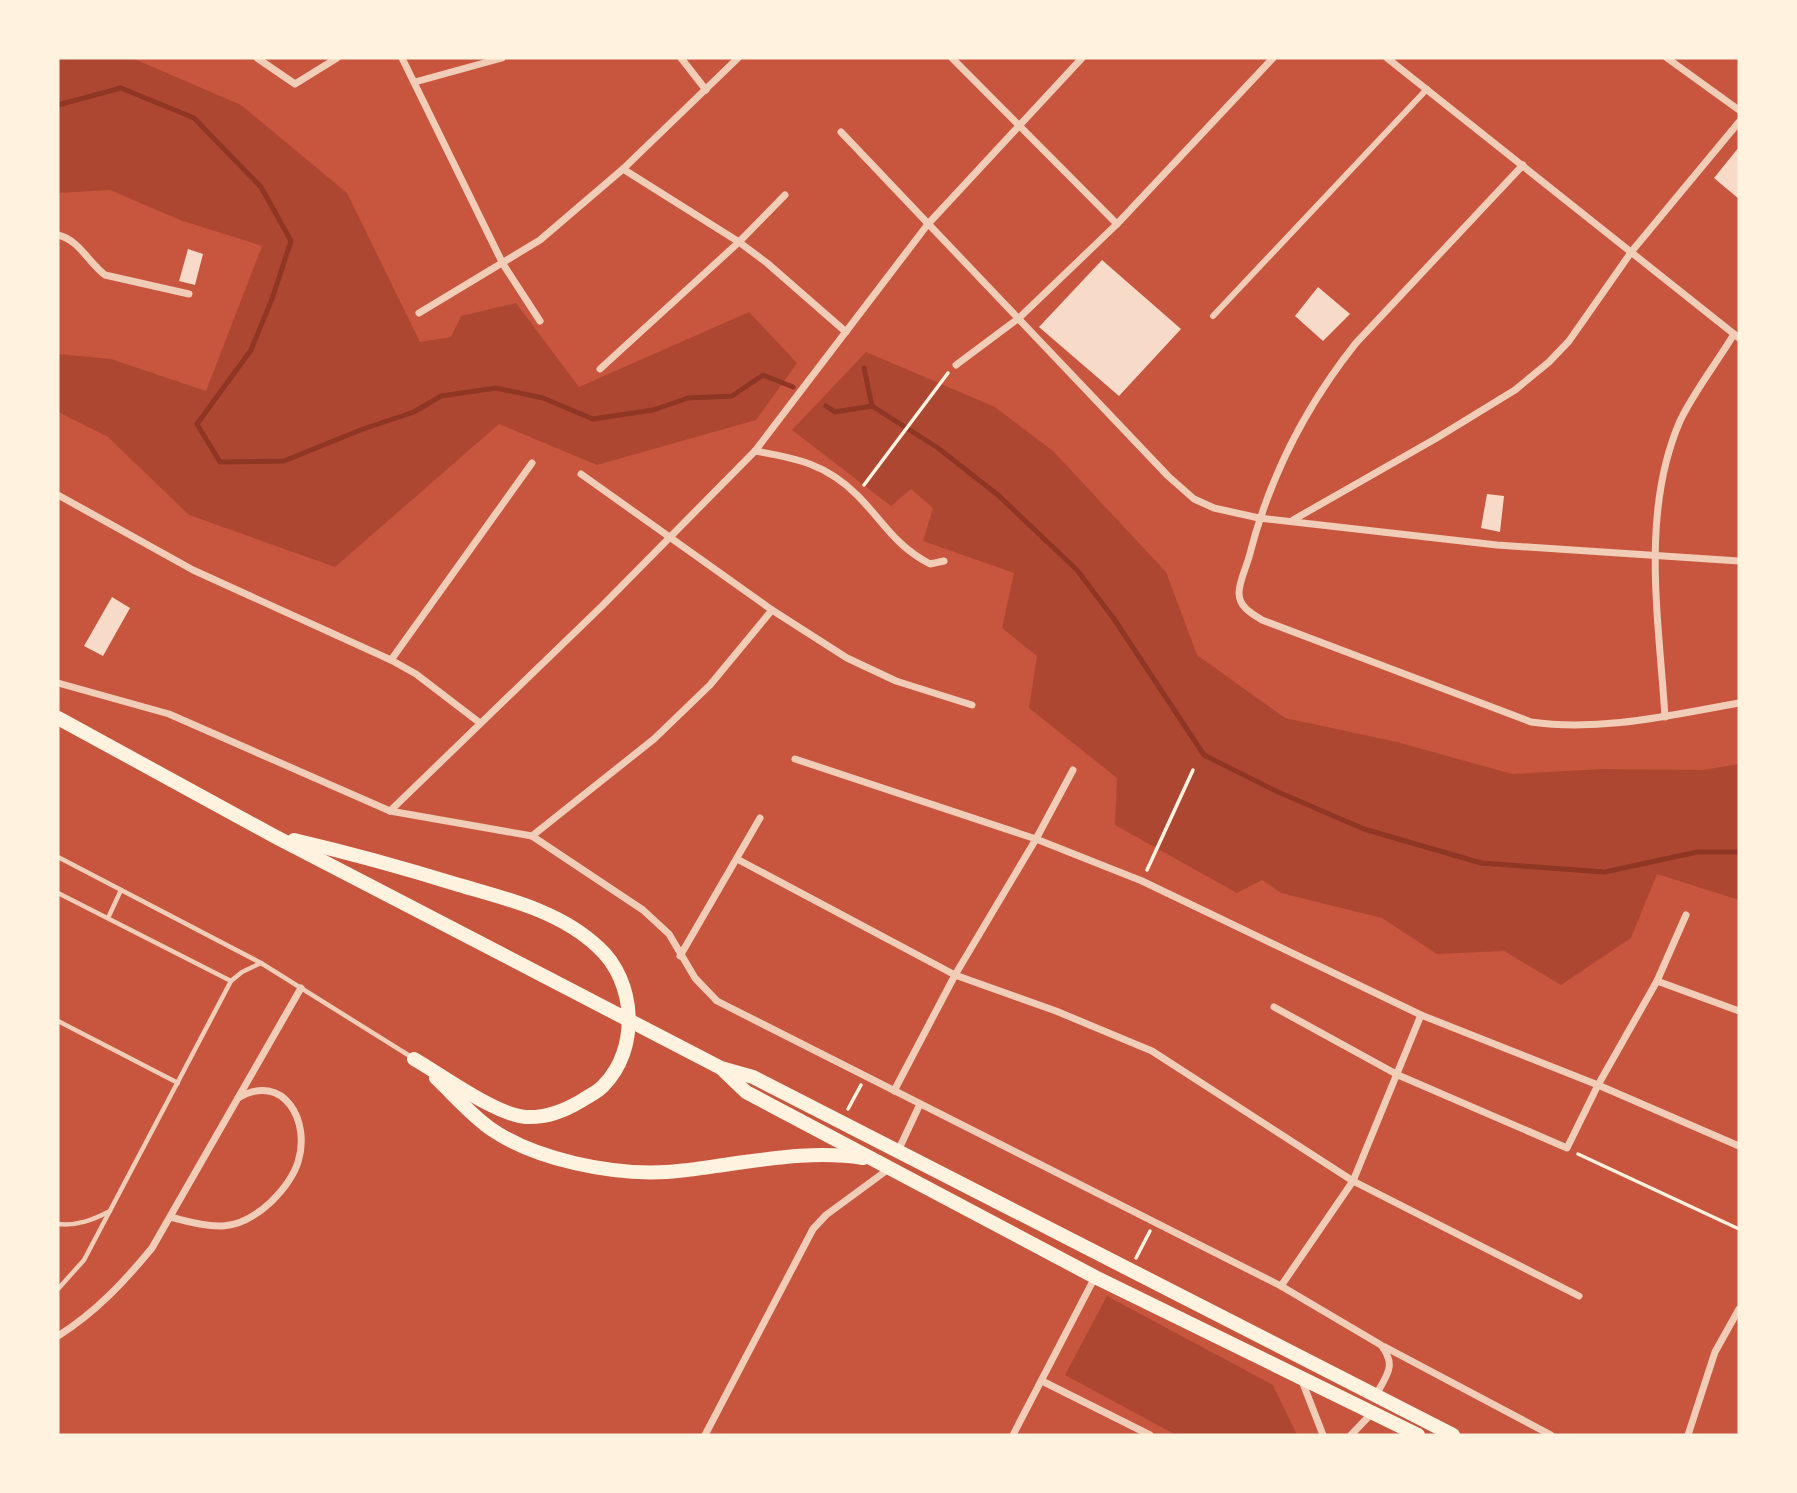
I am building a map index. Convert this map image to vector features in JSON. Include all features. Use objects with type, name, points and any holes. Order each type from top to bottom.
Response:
[{"type":"highway","points":[[58,718],[274,836],[721,1068],[753,1077],[1453,1435]]},
{"type":"highway","points":[[274,836],[365,856],[527,906],[571,926],[600,948],[616,970],[624,988],[629,1018],[624,1051],[618,1068],[603,1088],[565,1111],[542,1117],[506,1113],[414,1059]]},
{"type":"highway","points":[[414,1059],[491,1128],[510,1140],[554,1158],[589,1167],[665,1172],[791,1156],[845,1155],[884,1164]]},
{"type":"highway","points":[[721,1068],[746,1092],[1095,1277],[1418,1435]]},
{"type":"street","points":[[257,58],[295,84],[337,58]]},
{"type":"street","points":[[402,58],[503,264],[540,321]]},
{"type":"street","points":[[415,82],[502,58]]},
{"type":"street","points":[[681,58],[706,90]]},
{"type":"street","points":[[419,313],[540,240],[623,169],[738,58]]},
{"type":"street","points":[[952,58],[1117,224]]},
{"type":"street","points":[[390,811],[755,451],[928,224],[1082,58]]},
{"type":"street","points":[[956,365],[1019,318],[1117,224],[1273,58]]},
{"type":"street","points":[[1387,58],[1737,336],[1681,419],[1663,470],[1655,555],[1665,717]]},
{"type":"street","points":[[1667,58],[1739,110]]},
{"type":"street","points":[[1213,316],[1427,89]]},
{"type":"street","points":[[1293,521],[1515,390],[1549,362],[1569,341],[1632,251],[1739,122]]},
{"type":"street","points":[[841,132],[1167,476],[1194,499],[1214,508],[1259,518],[1497,545],[1739,561]]},
{"type":"street","points":[[1523,165],[1356,343],[1332,374],[1290,444],[1259,518],[1239,594],[1244,607],[1262,620],[1531,722],[1596,725],[1665,717],[1739,703]]},
{"type":"street","points":[[623,169],[739,242],[846,332]]},
{"type":"street","points":[[600,369],[739,242],[786,195]]},
{"type":"street","points":[[58,235],[77,245],[94,267],[105,275],[189,294]]},
{"type":"street","points":[[755,451],[811,463],[842,481],[911,554],[930,564],[944,561]]},
{"type":"street","points":[[391,660],[532,463]]},
{"type":"street","points":[[581,474],[772,610],[847,658],[896,681],[972,705]]},
{"type":"street","points":[[58,495],[193,570],[391,660],[416,674],[480,723]]},
{"type":"street","points":[[532,836],[653,739],[710,685],[772,610]]},
{"type":"street","points":[[58,683],[169,714],[390,811],[532,836],[643,910],[669,934],[695,978],[717,1001],[1281,1286],[1381,1345],[1550,1435]]},
{"type":"street","points":[[795,759],[1035,839],[1142,881],[1421,1015],[1598,1085],[1739,1146]]},
{"type":"street","points":[[894,1091],[955,975],[1073,770]]},
{"type":"street","points":[[680,956],[760,818]]},
{"type":"street","points":[[737,859],[955,975],[1056,1011],[1152,1051],[1353,1181],[1579,1296]]},
{"type":"street","points":[[1274,1007],[1398,1075],[1567,1148],[1598,1085],[1657,981],[1686,915]]},
{"type":"street","points":[[1657,981],[1739,1012]]},
{"type":"street","points":[[58,1336],[91,1314],[122,1284],[152,1248],[301,988]]},
{"type":"street","points":[[1281,1286],[1353,1181],[1421,1015]]},
{"type":"street","points":[[170,1217],[209,1226],[232,1225],[263,1209],[285,1187],[293,1174],[298,1161],[301,1133],[293,1107],[272,1091],[260,1089],[249,1091],[238,1098]]},
{"type":"street","points":[[898,1152],[920,1104]]},
{"type":"street","points":[[705,1435],[813,1229],[884,1164]]},
{"type":"street","points":[[1013,1435],[1095,1277]]},
{"type":"street","points":[[1688,1435],[1715,1352],[1739,1309]]},
{"type":"street","points":[[1376,1395],[1390,1367],[1390,1357],[1381,1345]]},
{"type":"street","points":[[1302,1380],[1323,1435]]},
{"type":"street","points":[[1042,1381],[1150,1435]]},
{"type":"street","points":[[1351,1435],[1371,1414]]},
{"type":"lane","points":[[58,857],[261,963],[414,1059]]},
{"type":"lane","points":[[108,918],[121,890]]},
{"type":"lane","points":[[58,892],[231,981]]},
{"type":"lane","points":[[58,1289],[83,1260],[231,981],[261,963]]},
{"type":"lane","points":[[58,1021],[178,1083]]},
{"type":"lane","points":[[58,1224],[84,1223],[111,1210]]},
{"type":"path","points":[[856,495],[942,379]]},
{"type":"path","points":[[1142,881],[1192,770]]},
{"type":"path","points":[[847,1111],[857,1093]]},
{"type":"path","points":[[1567,1148],[1739,1229]]},
{"type":"path","points":[[1135,1260],[1146,1240]]},
{"type":"shaded area","points":[[58,58],[132,58],[241,105],[347,193],[420,342],[451,337],[461,316],[516,303],[579,387],[749,312],[797,363],[756,420],[597,465],[499,424],[335,567],[189,515],[108,437],[58,412],[58,354],[111,359],[206,391],[262,246],[180,220],[110,190],[58,193]]},
{"type":"shaded area","points":[[866,352],[995,407],[1053,451],[1166,572],[1197,655],[1285,718],[1397,742],[1512,774],[1604,769],[1703,770],[1739,764],[1739,900],[1657,874],[1631,938],[1561,985],[1504,951],[1437,954],[1382,918],[1281,893],[1262,880],[1237,893],[1115,825],[1117,778],[1029,708],[1037,656],[1002,628],[1014,573],[923,541],[933,508],[911,489],[891,506],[792,430]]},
{"type":"shaded area","points":[[1107,1296],[1273,1385],[1297,1435],[1176,1435],[1065,1375]]},
{"type":"building","points":[[1739,147],[1739,199],[1714,178]]},
{"type":"building","points":[[188,249],[203,254],[195,285],[179,281]]},
{"type":"building","points":[[1102,260],[1181,329],[1119,396],[1039,327]]},
{"type":"building","points":[[1318,287],[1350,314],[1323,341],[1295,316]]},
{"type":"building","points":[[1487,494],[1504,496],[1500,532],[1481,528]]},
{"type":"building","points":[[112,597],[130,608],[103,656],[84,646]]},
{"type":"waterway","points":[[58,105],[121,88],[194,118],[261,187],[291,241],[272,299],[251,350],[197,424],[220,462],[284,461],[414,412],[441,396],[496,388],[543,398],[593,419],[653,410],[688,398],[732,396],[763,375],[793,387]]},
{"type":"waterway","points":[[864,368],[872,406],[938,448],[998,495],[1077,570],[1114,619],[1204,755],[1278,792],[1364,829],[1481,863],[1605,872],[1697,852],[1739,852]]},
{"type":"waterway","points":[[826,406],[835,412],[872,406]]}]
